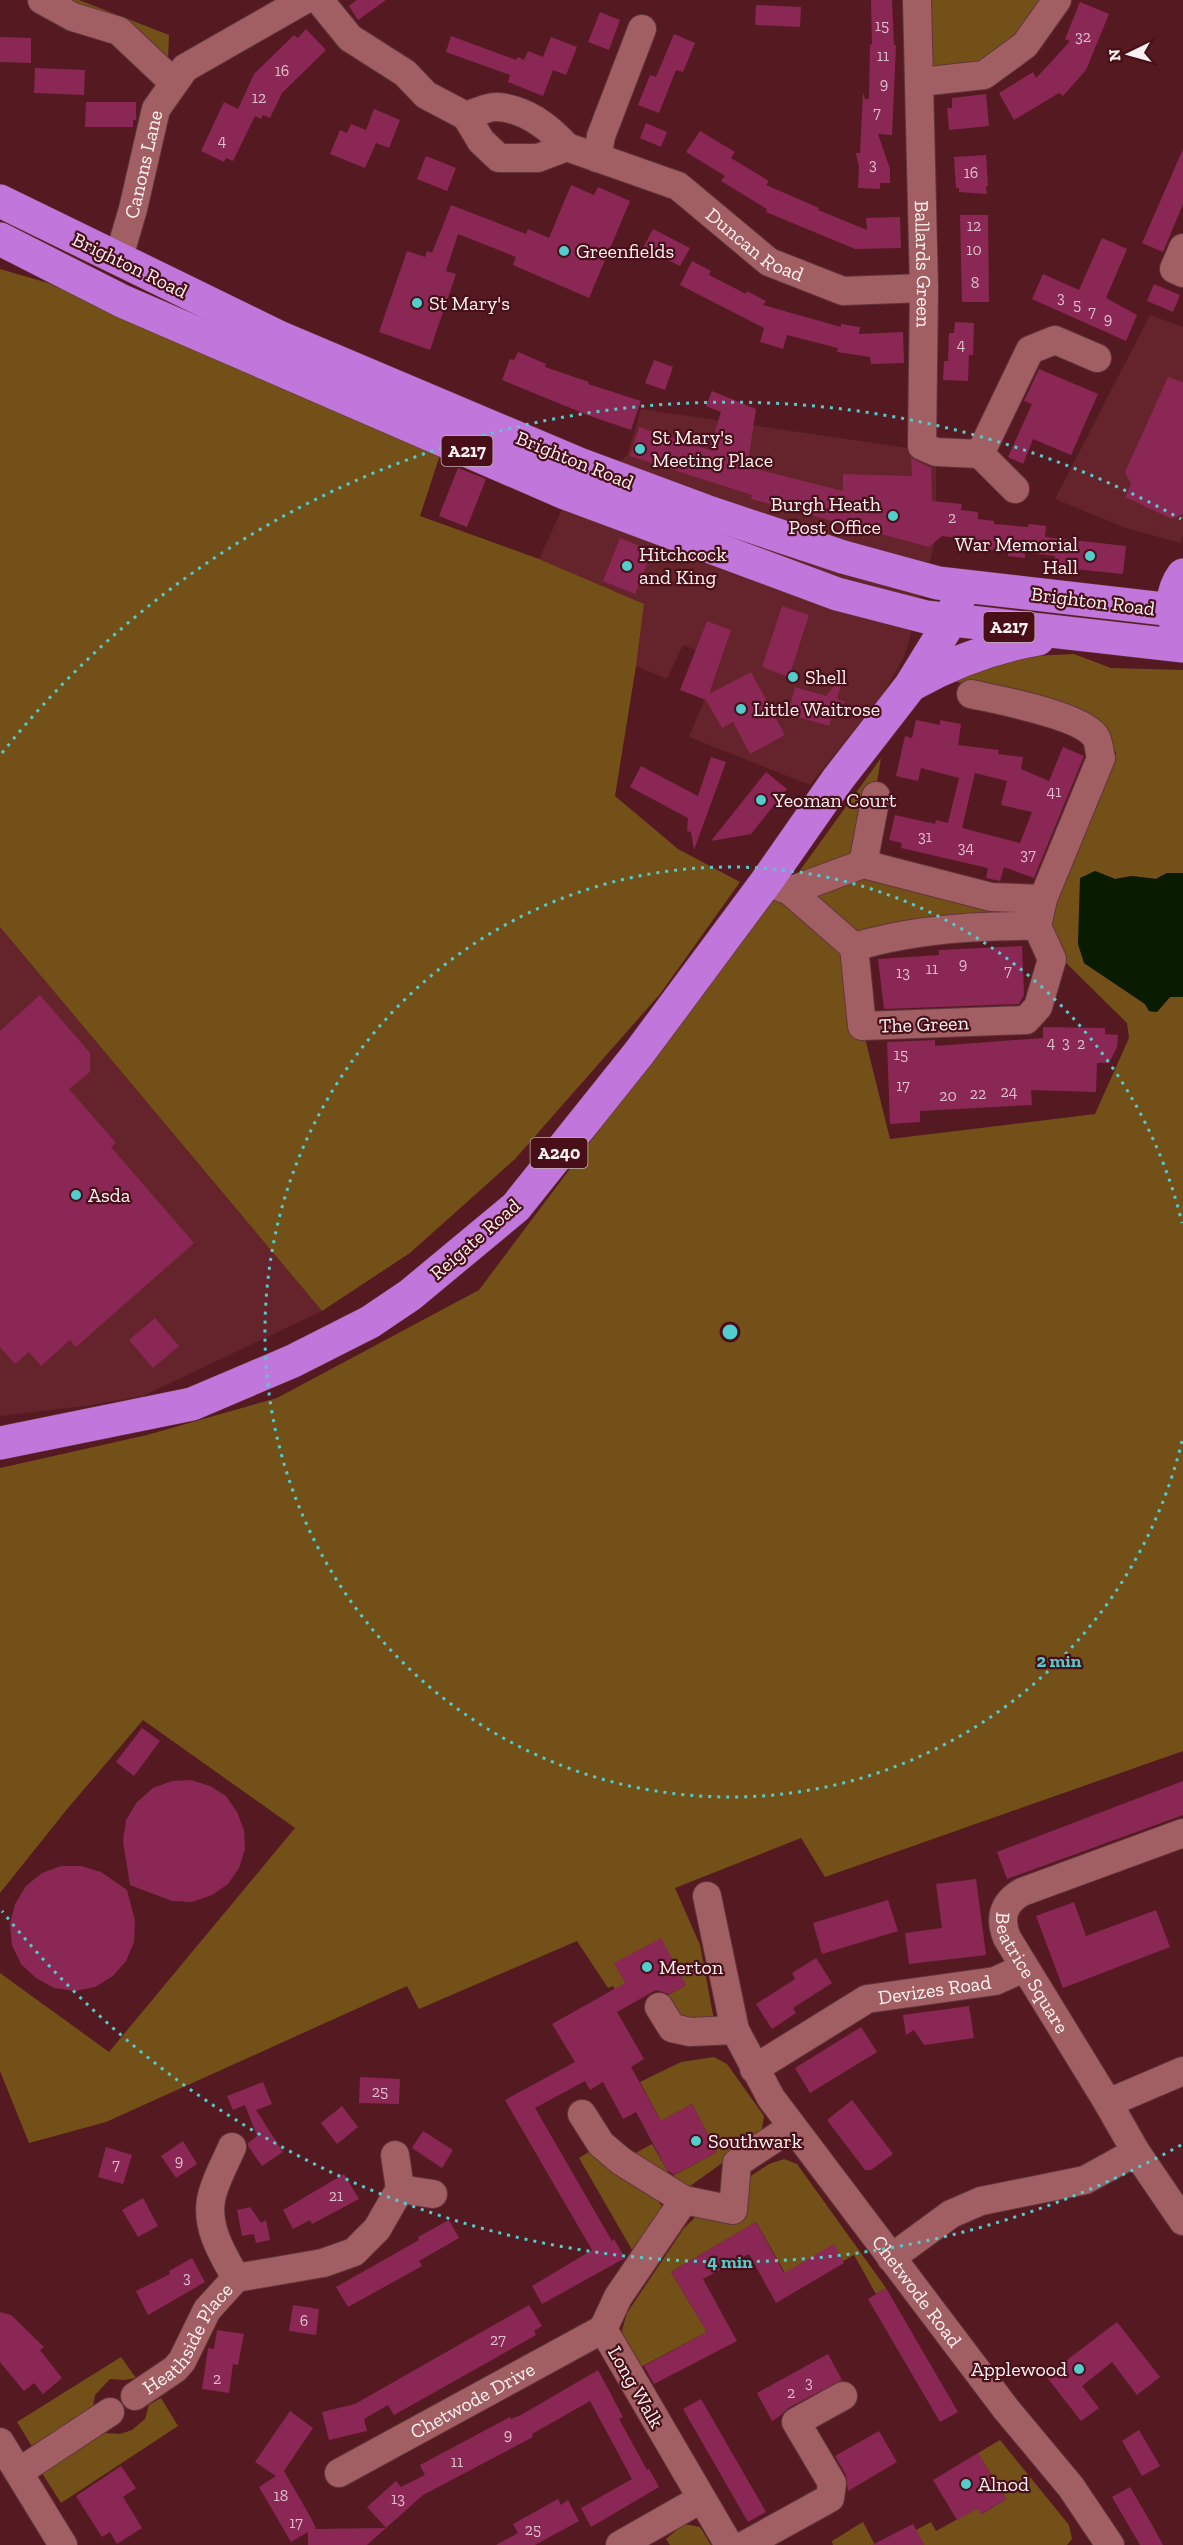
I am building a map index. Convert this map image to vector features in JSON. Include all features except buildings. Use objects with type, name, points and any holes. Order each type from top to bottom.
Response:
[{"type":"highway","name":"Brighton Road","points":[[0,201],[280,338],[579,464],[746,525],[843,557],[953,585],[1180,619]]},
{"type":"highway","name":"Brighton Road","points":[[0,239],[133,306],[565,493],[837,594],[890,609],[951,620],[1183,646]]},
{"type":"highway","points":[[104,291],[118,260]]},
{"type":"highway","points":[[1180,619],[1174,594],[1183,575]]},
{"type":"highway","points":[[951,620],[950,599],[953,585]]},
{"type":"highway","points":[[890,609],[914,638],[917,659],[911,685]]},
{"type":"highway","name":"A240","points":[[911,685],[951,620]]},
{"type":"highway","points":[[911,685],[943,667],[980,652],[1066,634]]},
{"type":"highway","name":"Reigate Road","points":[[0,1443],[192,1404],[294,1361],[370,1322],[410,1295],[516,1207],[639,1053],[778,887],[838,780],[911,685]]},
{"type":"street","points":[[42,0],[73,17],[119,31],[174,83]]},
{"type":"street","name":"Canons Lane","points":[[118,260],[133,209],[156,109],[184,68],[304,0]]},
{"type":"street","points":[[318,0],[351,38],[405,73],[426,94],[466,116],[481,141],[499,158],[538,158],[567,147]]},
{"type":"street","name":"Ballards Green","points":[[916,0],[924,288],[922,447],[936,452],[980,454]]},
{"type":"street","points":[[920,82],[984,75],[1026,45],[1057,0]]},
{"type":"street","points":[[597,158],[601,136],[642,28]]},
{"type":"street","name":"Duncan Road","points":[[466,116],[496,106],[525,114],[549,127],[567,147],[678,186],[769,262],[843,291],[924,288]]},
{"type":"street","points":[[1183,248],[1174,269],[1183,273]]},
{"type":"street","points":[[1015,489],[980,454],[1030,350],[1055,340],[1097,358]]},
{"type":"street","points":[[971,694],[1039,711],[1086,728],[1097,738],[1101,758],[1040,912]]},
{"type":"street","points":[[863,864],[876,796]]},
{"type":"street","points":[[778,887],[863,864],[1040,912]]},
{"type":"street","points":[[778,887],[854,947],[892,935],[989,925],[1040,912]]},
{"type":"street","points":[[989,925],[991,897]]},
{"type":"street","name":"The Green","points":[[854,947],[862,1026],[1026,1020],[1038,1007],[1052,959],[1040,912]]},
{"type":"street","name":"Beatrice Square","points":[[1183,1833],[1015,1896],[1004,1910],[1003,1929],[1024,1968],[1136,2152],[1183,2221]]},
{"type":"street","name":"Chetwode Road","points":[[706,1896],[735,2030],[754,2069],[792,2127],[891,2258],[1006,2409],[1071,2487],[1102,2542]]},
{"type":"street","name":"Devizes Road","points":[[754,2069],[867,2000],[995,1981],[1024,1968]]},
{"type":"street","points":[[659,2007],[672,2028],[690,2032],[735,2030]]},
{"type":"street","points":[[1108,2103],[1183,2071]]},
{"type":"street","points":[[582,2114],[601,2144],[621,2161],[684,2200],[733,2210],[737,2163],[792,2127]]},
{"type":"street","name":"Heathside Place","points":[[232,2148],[211,2199],[211,2223],[220,2249],[236,2278]]},
{"type":"street","points":[[891,2258],[964,2207],[981,2201],[1085,2180],[1136,2152]]},
{"type":"street","points":[[395,2155],[400,2188],[433,2194]]},
{"type":"street","name":"Heathside Place","points":[[19,2472],[110,2412],[120,2418],[131,2416],[137,2407],[135,2396],[182,2361],[207,2310],[236,2278],[323,2263],[354,2252],[377,2229],[400,2188]]},
{"type":"street","name":"Long Walk","points":[[684,2200],[618,2297],[603,2329],[700,2499],[729,2545]]},
{"type":"street","name":"Chetwode Drive","points":[[339,2473],[603,2329]]},
{"type":"street","points":[[745,2545],[830,2498],[832,2483],[796,2422],[843,2396]]},
{"type":"street","points":[[0,2442],[63,2545]]},
{"type":"street","points":[[620,2545],[700,2499]]},
{"type":"shaded area","points":[[65,0],[79,0],[169,35],[168,59]]},
{"type":"shaded area","points":[[917,0],[1057,0],[1025,45],[920,82]]},
{"type":"shaded area","points":[[0,269],[48,283],[440,455],[420,516],[539,559],[644,604],[615,796],[678,849],[740,882],[660,994],[515,1159],[410,1253],[322,1311],[0,927]]},
{"type":"shaded area","points":[[1150,315],[1183,327],[1183,535],[1180,543],[1126,528],[1055,499]]},
{"type":"shaded area","points":[[641,409],[936,452],[936,538],[905,655],[883,694],[810,785],[689,737],[721,659],[683,645],[667,679],[636,666],[643,604],[539,559],[563,507],[627,456]]},
{"type":"shaded area","points":[[1074,654],[1111,668],[1183,670],[1183,873],[1167,873],[1156,879],[1132,876],[1115,879],[1095,871],[1084,963],[1145,1004],[1149,1011],[1157,1012],[1170,997],[1183,997],[1183,1751],[825,1877],[801,1838],[675,1888],[700,1945],[716,2031],[690,2032],[661,1999],[686,1985],[631,1993],[620,1999],[613,1986],[608,1988],[577,1941],[419,2009],[407,1986],[106,2122],[29,2143],[0,2071],[0,1973],[109,2052],[295,1828],[143,1720],[0,1893],[0,1468],[147,1435],[277,1398],[479,1290],[774,897],[796,876],[881,758],[863,864],[991,897],[989,925],[854,947],[862,1026],[890,1139],[1095,1114],[1129,1038],[1127,1023],[1062,959],[1049,921],[1116,753],[1096,719],[997,690],[947,680],[992,658]]},
{"type":"shaded area","points":[[1095,871],[1115,879],[1132,876],[1156,879],[1167,873],[1183,873],[1183,997],[1170,997],[1157,1012],[1149,1011],[1145,1004],[1084,963],[1078,944],[1080,878]]},
{"type":"shaded area","points":[[0,927],[322,1311],[143,1396],[92,1405],[0,1416]]},
{"type":"shaded area","points":[[714,2057],[727,2064],[764,2116],[761,2135],[686,2189],[632,2155],[652,2144],[671,2177],[717,2152],[692,2104],[661,2121],[640,2082],[681,2062]]},
{"type":"shaded area","points":[[594,2149],[650,2189],[663,2208],[635,2255],[579,2158]]},
{"type":"shaded area","points":[[784,2159],[797,2164],[886,2288],[876,2294],[854,2255],[843,2261],[785,2273],[756,2222],[671,2272],[707,2332],[639,2368],[625,2346],[622,2330],[627,2313],[684,2228],[709,2204],[769,2164]]},
{"type":"shaded area","points":[[121,2357],[136,2378],[110,2379],[95,2395],[93,2406],[33,2448],[17,2422]]},
{"type":"shaded area","points":[[161,2398],[178,2426],[61,2503],[42,2473],[105,2433],[120,2434],[132,2430],[145,2419],[149,2405]]},
{"type":"shaded area","points":[[1000,2440],[1069,2525],[1072,2539],[1067,2545],[924,2545],[916,2530],[931,2522],[936,2531],[978,2508],[982,2514],[1006,2499],[978,2453]]},
{"type":"shaded area","points":[[863,2522],[875,2545],[833,2545],[832,2541]]},
{"type":"shaded area","points":[[684,2524],[700,2527],[711,2545],[670,2545],[666,2539]]},
{"type":"place","name":"Greenfields","points":[[564,251]]},
{"type":"place","name":"St Mary's","points":[[417,303]]},
{"type":"place","name":"St Mary's Meeting Place","points":[[640,449]]},
{"type":"place","name":"Burgh Heath Post Office","points":[[893,516]]},
{"type":"place","name":"War Memorial Hall","points":[[1090,556]]},
{"type":"place","name":"Hitchcock and King","points":[[627,566]]},
{"type":"place","name":"Shell","points":[[793,677]]},
{"type":"place","name":"Little Waitrose","points":[[741,709]]},
{"type":"place","name":"Yeoman Court","points":[[761,800]]},
{"type":"place","name":"Asda","points":[[76,1195]]},
{"type":"place","name":"Merton","points":[[647,1967]]},
{"type":"place","name":"Southwark","points":[[696,2141]]},
{"type":"place","name":"Applewood","points":[[1079,2369]]},
{"type":"place","name":"Alnod","points":[[966,2484]]}]
